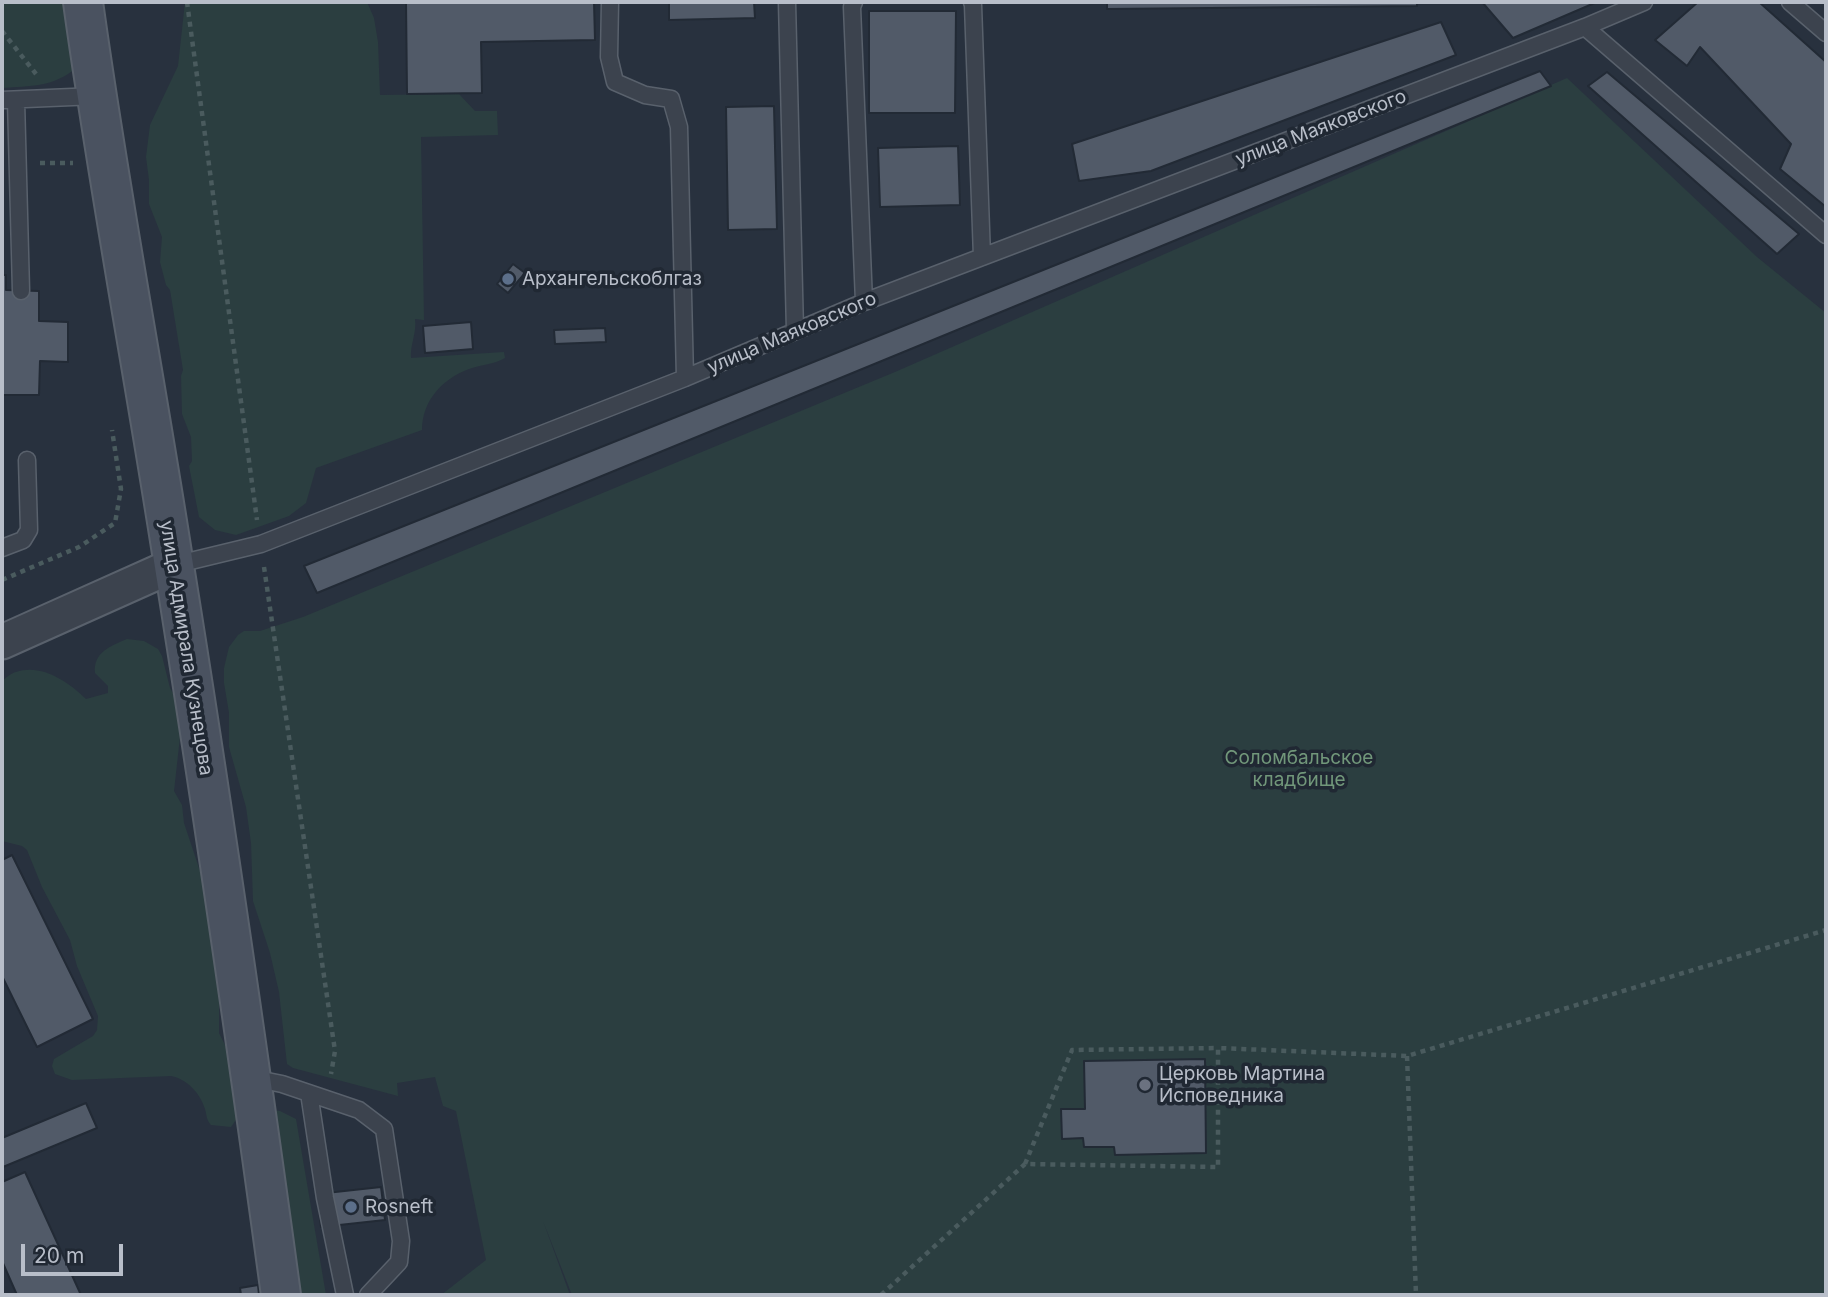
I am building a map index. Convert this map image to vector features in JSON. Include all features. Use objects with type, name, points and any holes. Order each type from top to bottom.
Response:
[{"type":"main road","name":"улица Адмирала Кузнецова","points":[[83,2],[96,96],[174,565],[252,1078],[281,1295]]},
{"type":"street","name":"улица Маяковского","points":[[2,642],[174,565]]},
{"type":"lane","points":[[610,2],[609,57],[615,82],[645,95],[671,99],[679,127],[685,378]]},
{"type":"lane","points":[[787,2],[795,331]]},
{"type":"lane","points":[[854,2],[852,7],[864,302]]},
{"type":"lane","points":[[972,2],[982,257]]},
{"type":"lane","name":"улица Маяковского","points":[[174,565],[261,544],[685,378],[864,302],[1585,27],[1644,2]]},
{"type":"lane","points":[[1790,2],[1826,33]]},
{"type":"lane","points":[[1585,27],[1826,235]]},
{"type":"lane","points":[[21,291],[9,100],[96,96]]},
{"type":"lane","points":[[2,548],[23,540],[29,530],[27,460]]},
{"type":"lane","points":[[252,1078],[359,1110],[384,1129],[401,1241],[399,1262],[368,1295]]},
{"type":"lane","points":[[309,1093],[325,1198],[345,1295]]},
{"type":"path","points":[[187,2],[261,544],[335,1051],[328,1099]]},
{"type":"path","points":[[2,31],[55,98]]},
{"type":"path","points":[[72,152],[76,176]]},
{"type":"path","points":[[2,580],[79,548],[116,523],[121,489],[111,421]]},
{"type":"path","points":[[881,1295],[1025,1164],[1072,1050],[1219,1048],[1407,1056],[1826,930]]},
{"type":"path","points":[[1025,1164],[1219,1167],[1219,1048]]},
{"type":"path","points":[[1407,1056],[1416,1295]]},
{"type":"green space","points":[[2,2],[70,2],[76,68],[50,82],[2,88]]},
{"type":"green space","points":[[185,2],[367,2],[374,18],[378,42],[380,95],[459,94],[475,111],[497,111],[498,135],[421,137],[424,320],[415,319],[411,358],[504,352],[505,358],[459,373],[442,385],[435,392],[426,410],[422,430],[316,468],[306,503],[289,516],[236,535],[215,530],[199,517],[189,466],[192,461],[191,437],[182,414],[183,370],[170,290],[160,262],[162,237],[149,204],[146,157],[150,125],[178,66]]},
{"type":"green space","name":"Соломбальское кладбище","points":[[1567,78],[1757,257],[1826,313],[1826,1295],[572,1295],[543,1221],[570,1295],[441,1295],[486,1260],[456,1111],[443,1106],[435,1077],[397,1083],[398,1096],[293,1068],[287,1064],[279,992],[253,901],[251,843],[246,807],[229,747],[229,713],[224,668],[229,647],[238,635],[244,631],[260,631],[303,617],[895,372]]},
{"type":"green space","points":[[127,639],[144,641],[158,649],[170,688],[178,702],[181,728],[174,791],[182,805],[184,823],[201,874],[213,896],[223,984],[219,1007],[219,1033],[226,1047],[234,1052],[240,1114],[231,1127],[211,1125],[196,1092],[171,1076],[72,1080],[55,1074],[52,1066],[54,1059],[93,1036],[97,1030],[98,1016],[77,966],[70,940],[42,887],[27,850],[2,841],[2,681],[14,673],[35,670],[63,681],[86,699],[108,693],[108,686],[95,673],[97,660],[104,651]]},
{"type":"green space","points":[[265,1109],[280,1111],[296,1119],[326,1295],[280,1295]]},
{"type":"building","points":[[406,2],[594,2],[595,40],[481,42],[482,93],[407,94]]},
{"type":"building","points":[[669,2],[754,2],[755,18],[669,20]]},
{"type":"building","points":[[1107,2],[1417,2],[1417,6],[1107,9]]},
{"type":"building","points":[[1482,2],[1597,2],[1513,38]]},
{"type":"building","points":[[1698,2],[1759,2],[1826,62],[1826,207],[1780,169],[1791,144],[1700,47],[1687,66],[1655,40]]},
{"type":"building","points":[[869,11],[956,11],[955,113],[869,113]]},
{"type":"building","points":[[1441,22],[1456,55],[1151,171],[1079,181],[1072,144]]},
{"type":"building","points":[[1540,71],[1551,86],[317,593],[304,566]]},
{"type":"building","points":[[1607,72],[1799,234],[1777,254],[1588,86]]},
{"type":"building","points":[[774,106],[777,229],[728,230],[726,107]]},
{"type":"building","points":[[958,146],[960,205],[880,207],[878,148]]},
{"type":"building","points":[[513,264],[525,273],[508,293],[497,284]]},
{"type":"building","points":[[2,275],[6,275],[6,290],[39,291],[39,321],[68,322],[68,362],[40,361],[39,395],[2,395]]},
{"type":"building","points":[[471,322],[473,349],[425,353],[423,326]]},
{"type":"building","points":[[605,328],[606,342],[555,344],[554,330]]},
{"type":"building","points":[[12,855],[93,1019],[37,1047],[2,976],[2,860]]},
{"type":"building","name":"Церковь Мартина Исповедника","points":[[1205,1059],[1206,1153],[1115,1155],[1114,1147],[1084,1147],[1083,1138],[1062,1139],[1061,1109],[1085,1109],[1084,1061]]},
{"type":"building","points":[[86,1103],[97,1128],[3,1167],[2,1138]]},
{"type":"building","points":[[25,1172],[81,1295],[17,1295],[2,1261],[2,1182]]},
{"type":"building","name":"Rosneft","points":[[381,1187],[385,1220],[321,1227],[317,1194]]},
{"type":"building","points":[[258,1285],[259,1295],[241,1295],[240,1288]]},
{"type":"place","name":"Архангельскоблгаз","points":[[508,279]]},
{"type":"place","name":"Церковь Мартина Исповедника","points":[[1145,1085]]},
{"type":"place","name":"Rosneft","points":[[351,1207]]}]
